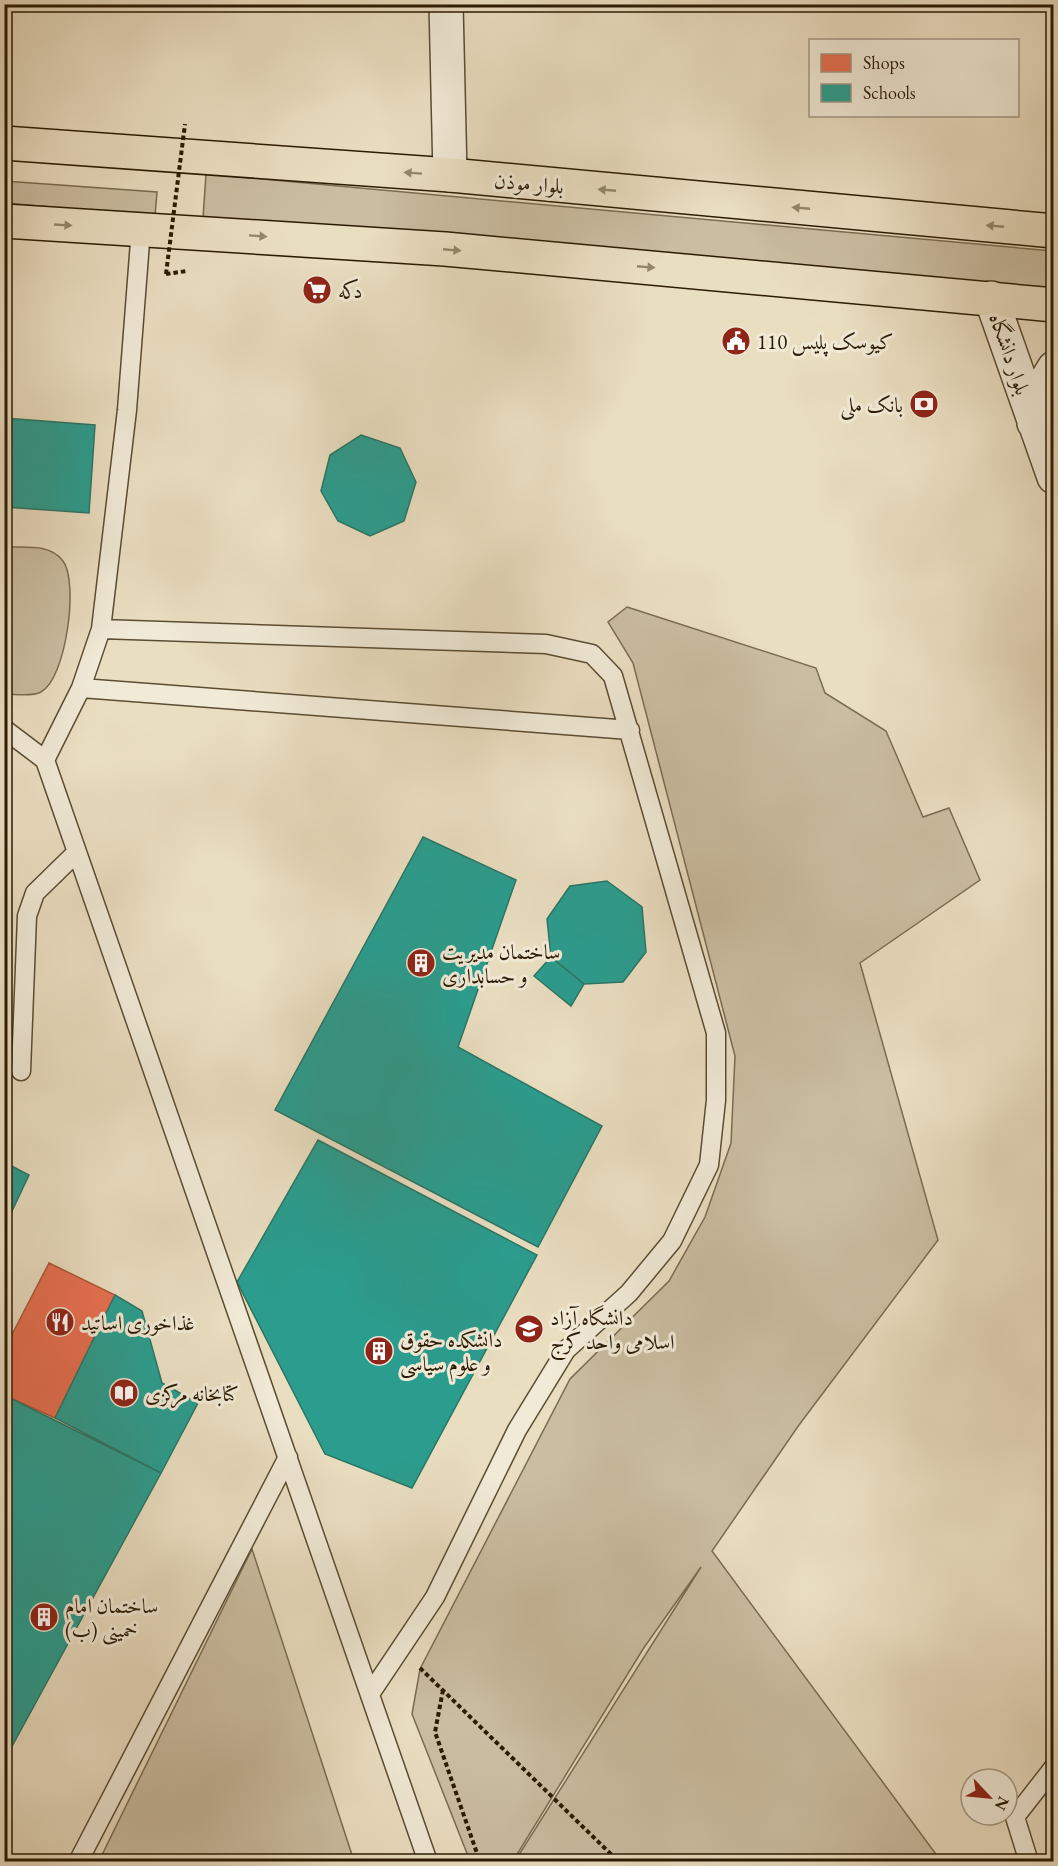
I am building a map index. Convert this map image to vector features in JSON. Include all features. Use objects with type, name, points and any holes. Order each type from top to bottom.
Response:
[{"type":"main road","name":"بلوار موذن","points":[[4,143],[450,175],[1053,231]]},
{"type":"main road","points":[[4,221],[445,249],[1053,305]]},
{"type":"street","points":[[446,4],[450,175]]},
{"type":"street","name":"بلوار دانشگاه","points":[[991,298],[1053,477]]},
{"type":"street","points":[[1035,423],[1037,396],[1053,368]]},
{"type":"lane","points":[[45,760],[81,688],[101,629],[127,410],[141,229]]},
{"type":"lane","points":[[101,629],[546,644],[592,654],[614,676],[716,1033],[716,1101],[709,1166],[672,1240],[628,1293],[566,1350],[516,1430],[435,1598],[370,1694]]},
{"type":"lane","points":[[81,688],[630,730]]},
{"type":"lane","points":[[4,729],[45,760],[428,1862]]},
{"type":"lane","points":[[21,1071],[27,916],[35,893],[77,852]]},
{"type":"lane","points":[[78,1862],[288,1456]]},
{"type":"lane","points":[[1029,1862],[1014,1817],[1053,1768]]},
{"type":"path","points":[[185,124],[166,274],[198,269]]},
{"type":"path","points":[[400,1648],[619,1862]]},
{"type":"path","points":[[443,1690],[435,1732],[480,1862]]},
{"type":"shaded area","points":[[206,174],[1053,251],[1053,289],[203,218]]},
{"type":"shaded area","points":[[4,181],[157,192],[155,216],[5,203]]},
{"type":"shaded area","points":[[40,548],[52,552],[63,561],[68,572],[70,608],[63,650],[50,684],[41,692],[33,694],[5,694],[5,549]]},
{"type":"shaded area","points":[[627,607],[816,668],[825,693],[886,731],[923,817],[949,808],[980,880],[860,963],[938,1240],[799,1425],[712,1551],[941,1861],[663,1859],[655,1862],[515,1861],[701,1567],[643,1649],[513,1861],[470,1861],[412,1714],[420,1669],[570,1379],[669,1281],[705,1217],[731,1143],[735,1056],[633,663],[608,622]]},
{"type":"shaded area","points":[[252,1549],[354,1861],[99,1861]]},
{"type":"building: Shops","name":"غذاخوری اساتید","points":[[49,1263],[115,1295],[55,1418],[4,1395],[4,1350]]},
{"type":"building: Schools","points":[[4,418],[95,425],[89,513],[4,507]]},
{"type":"building: Schools","points":[[361,435],[400,448],[416,482],[404,521],[370,536],[338,521],[321,491],[330,455]]},
{"type":"building: Schools","name":"ساختمان مدیریت و حسابداری","points":[[423,837],[516,880],[458,1047],[602,1126],[538,1247],[275,1110]]},
{"type":"building: Schools","points":[[607,881],[642,907],[646,952],[623,982],[584,984],[551,957],[547,919],[570,886]]},
{"type":"building: Schools","points":[[551,957],[584,984],[571,1006],[534,976]]},
{"type":"building: Schools","name":"دانشکده حقوق و علوم سیاسی","points":[[318,1140],[537,1255],[412,1488],[325,1454],[237,1282]]},
{"type":"building: Schools","points":[[4,1162],[29,1175],[4,1228]]},
{"type":"building: Schools","name":"کتابخانه مرکزی","points":[[115,1295],[142,1311],[162,1383],[198,1403],[161,1473],[55,1418]]},
{"type":"building: Schools","name":"ساختمان امام خمینی (ب)","points":[[4,1395],[161,1473],[4,1761]]},
{"type":"place","name":"دکه","points":[[317,290]]},
{"type":"place","name":"کیوسک پلیس 110","points":[[736,341]]},
{"type":"place","name":"بانک ملی","points":[[924,404]]},
{"type":"place","name":"ساختمان مدیریت و حسابداری","points":[[421,963]]},
{"type":"place","name":"غذاخوری اساتید","points":[[60,1322]]},
{"type":"place","name":"دانشگاه آزاد اسلامی واحد کرج","points":[[529,1329]]},
{"type":"place","name":"دانشکده حقوق و علوم سیاسی","points":[[379,1351]]},
{"type":"place","name":"کتابخانه مرکزی","points":[[124,1393]]},
{"type":"place","name":"ساختمان امام خمینی (ب)","points":[[44,1617]]}]
